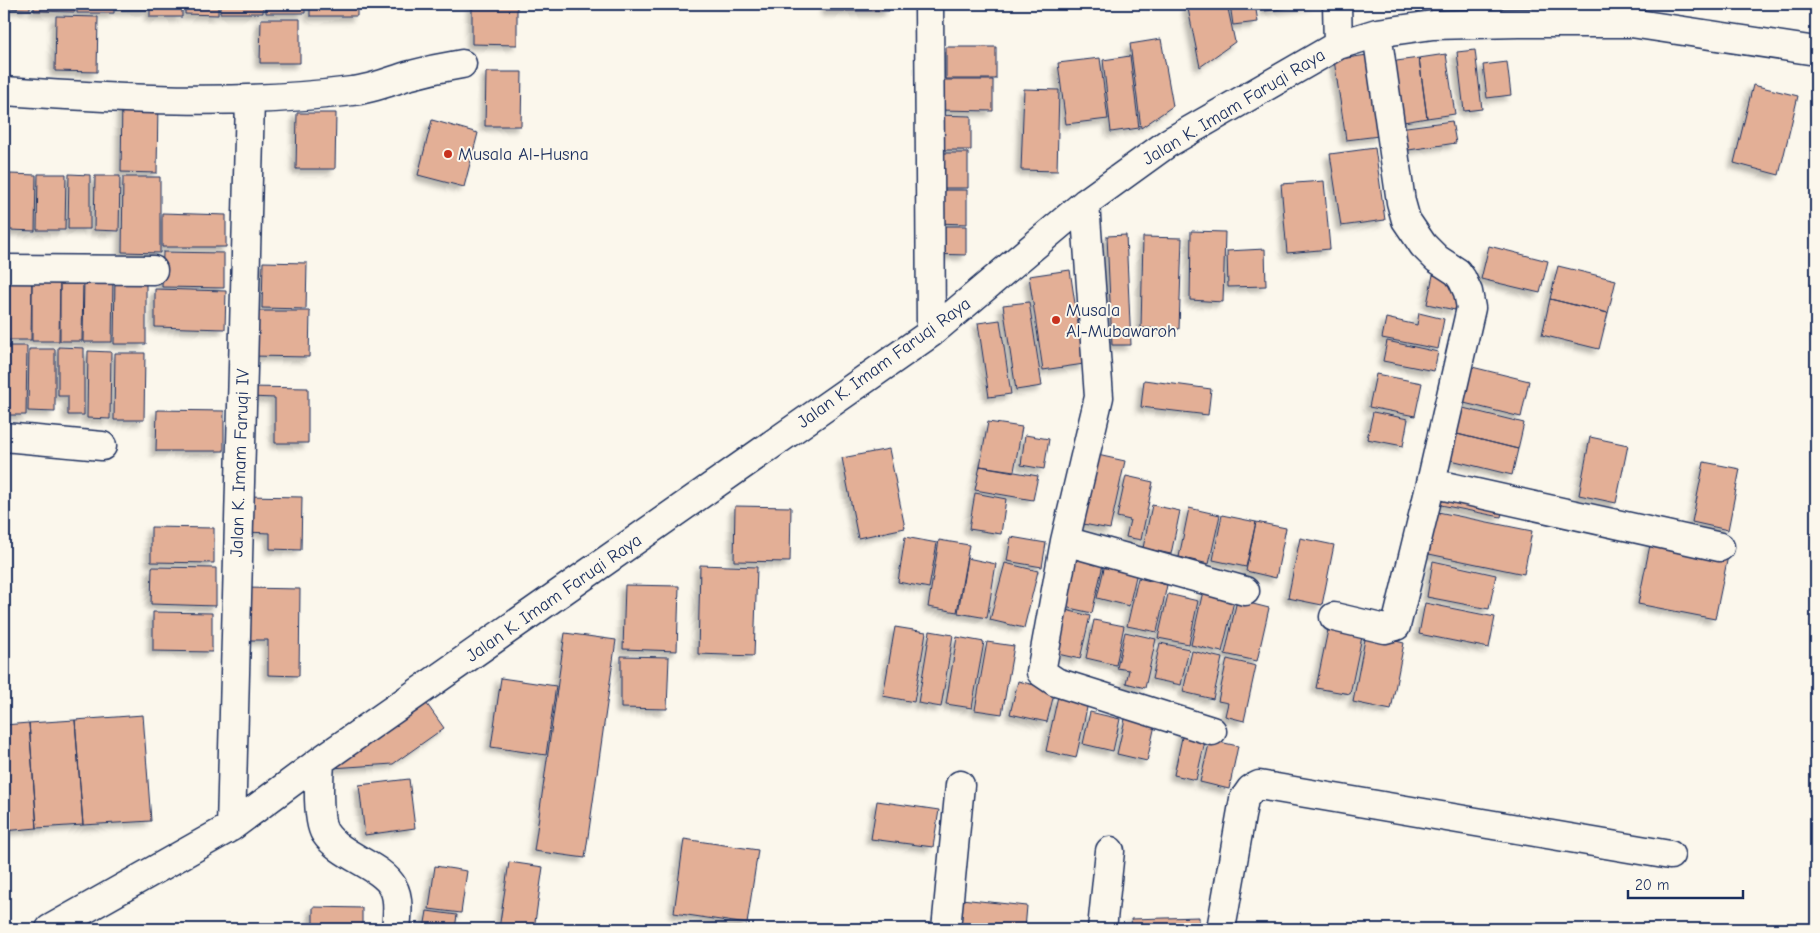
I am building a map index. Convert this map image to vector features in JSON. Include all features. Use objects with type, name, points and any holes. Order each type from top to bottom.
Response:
[{"type":"street","points":[[929,4],[931,333]]},
{"type":"street","points":[[1337,4],[1338,45]]},
{"type":"street","name":"Jalan K. Imam Faruqi Raya","points":[[50,929],[231,827],[320,761],[931,333],[1085,203],[1168,143],[1338,45],[1377,33],[1433,26],[1520,23],[1631,23],[1816,51]]},
{"type":"street","points":[[1334,617],[1385,629],[1396,626],[1471,308],[1468,292],[1462,279],[1423,245],[1406,220],[1400,202],[1377,33]]},
{"type":"street","points":[[4,92],[137,100],[250,100],[374,88],[431,69],[462,64]]},
{"type":"street","name":"Jalan K. Imam Faruqi IV","points":[[231,827],[250,100]]},
{"type":"street","points":[[1085,203],[1099,397],[1065,541],[1040,670],[1042,674],[1056,682],[1212,731]]},
{"type":"street","points":[[4,269],[153,270]]},
{"type":"street","points":[[4,436],[102,446]]},
{"type":"street","points":[[1431,483],[1720,547]]},
{"type":"street","points":[[1065,541],[1245,591]]},
{"type":"street","points":[[320,761],[318,795],[324,832],[341,850],[382,875],[394,888],[397,905],[396,929]]},
{"type":"street","points":[[946,929],[960,785]]},
{"type":"street","points":[[1221,929],[1244,799],[1251,789],[1259,785],[1670,855]]},
{"type":"street","points":[[1102,929],[1110,851]]},
{"type":"building","points":[[4,4],[30,4],[30,9],[4,8]]},
{"type":"building","points":[[34,4],[75,4],[75,12],[34,11]]},
{"type":"building","points":[[77,4],[114,4],[114,13],[77,13]]},
{"type":"building","points":[[115,4],[148,4],[148,10],[115,10]]},
{"type":"building","points":[[150,4],[182,4],[182,17],[150,17]]},
{"type":"building","points":[[185,4],[218,4],[218,15],[185,14]]},
{"type":"building","points":[[220,4],[263,4],[263,13],[220,13]]},
{"type":"building","points":[[266,4],[305,4],[305,13],[266,13]]},
{"type":"building","points":[[310,4],[357,4],[357,16],[310,16]]},
{"type":"building","points":[[472,4],[517,4],[517,45],[472,44]]},
{"type":"building","points":[[826,4],[889,4],[889,11],[826,11]]},
{"type":"building","points":[[1187,4],[1227,4],[1235,42],[1200,67]]},
{"type":"building","points":[[1230,4],[1255,4],[1258,22],[1233,25]]},
{"type":"building","points":[[1264,4],[1314,4],[1314,5],[1265,11]]},
{"type":"building","points":[[56,16],[98,17],[97,72],[55,71]]},
{"type":"building","points":[[261,19],[300,19],[300,63],[260,63]]},
{"type":"building","points":[[1161,39],[1173,106],[1141,128],[1130,44]]},
{"type":"building","points":[[946,47],[996,47],[996,79],[946,79]]},
{"type":"building","points":[[1475,50],[1482,109],[1464,111],[1457,52]]},
{"type":"building","points":[[1446,54],[1455,114],[1427,118],[1419,58]]},
{"type":"building","points":[[1367,55],[1379,136],[1346,140],[1334,60]]},
{"type":"building","points":[[1130,56],[1139,128],[1111,132],[1103,60]]},
{"type":"building","points":[[1100,58],[1108,119],[1066,124],[1058,63]]},
{"type":"building","points":[[1419,58],[1427,118],[1398,123],[1389,62]]},
{"type":"building","points":[[1507,62],[1511,95],[1487,98],[1483,65]]},
{"type":"building","points":[[486,72],[522,72],[521,126],[485,126]]},
{"type":"building","points":[[939,80],[993,80],[993,111],[939,110]]},
{"type":"building","points":[[1753,85],[1798,96],[1779,175],[1734,163]]},
{"type":"building","points":[[1024,89],[1059,90],[1057,171],[1021,170]]},
{"type":"building","points":[[122,99],[158,100],[157,173],[121,172]]},
{"type":"building","points":[[297,113],[336,113],[335,169],[296,169]]},
{"type":"building","points":[[934,115],[971,116],[971,150],[934,150]]},
{"type":"building","name":"Musala Al-Husna","points":[[432,120],[478,133],[464,187],[418,175]]},
{"type":"building","points":[[1452,121],[1456,143],[1402,151],[1399,128]]},
{"type":"building","points":[[1375,148],[1385,220],[1341,226],[1330,154]]},
{"type":"building","points":[[933,153],[968,153],[968,188],[932,188]]},
{"type":"building","points":[[4,171],[8,171],[8,228],[4,228]]},
{"type":"building","points":[[10,174],[36,175],[35,231],[10,230]]},
{"type":"building","points":[[38,174],[66,174],[65,230],[37,230]]},
{"type":"building","points":[[69,174],[90,175],[90,229],[68,229]]},
{"type":"building","points":[[95,176],[120,176],[119,231],[94,230]]},
{"type":"building","points":[[123,177],[160,177],[160,253],[122,252]]},
{"type":"building","points":[[1324,181],[1330,249],[1287,253],[1281,184]]},
{"type":"building","points":[[935,190],[967,190],[967,224],[935,223]]},
{"type":"building","points":[[162,213],[226,215],[226,247],[162,247]]},
{"type":"building","points":[[932,226],[966,226],[966,255],[932,254]]},
{"type":"building","points":[[1191,231],[1225,232],[1223,302],[1190,300]]},
{"type":"building","points":[[1126,235],[1131,345],[1112,345],[1107,236]]},
{"type":"building","points":[[1143,237],[1182,238],[1179,329],[1141,328]]},
{"type":"building","points":[[1489,246],[1548,261],[1540,293],[1481,279]]},
{"type":"building","points":[[1265,249],[1266,286],[1228,287],[1227,251]]},
{"type":"building","points":[[163,252],[224,253],[224,288],[162,287]]},
{"type":"building","points":[[263,262],[307,263],[306,309],[262,308]]},
{"type":"building","points":[[1558,266],[1616,280],[1608,313],[1550,299]]},
{"type":"building","name":"Musala Al-Mubawaroh","points":[[1070,270],[1084,364],[1043,370],[1029,276]]},
{"type":"building","points":[[6,274],[32,275],[31,340],[5,340]]},
{"type":"building","points":[[32,274],[60,275],[59,341],[32,341]]},
{"type":"building","points":[[1433,275],[1460,281],[1455,310],[1427,304]]},
{"type":"building","points":[[84,277],[113,277],[112,342],[83,342]]},
{"type":"building","points":[[60,278],[83,278],[82,341],[60,341]]},
{"type":"building","points":[[115,278],[146,279],[146,344],[114,344]]},
{"type":"building","points":[[155,289],[226,291],[225,329],[155,327]]},
{"type":"building","points":[[1550,299],[1608,313],[1599,349],[1542,335]]},
{"type":"building","points":[[1029,302],[1042,386],[1016,390],[1003,305]]},
{"type":"building","points":[[253,311],[310,311],[309,357],[253,356]]},
{"type":"building","points":[[1419,313],[1444,319],[1438,349],[1382,338],[1386,318],[1417,325]]},
{"type":"building","points":[[1000,320],[1011,394],[989,397],[978,323]]},
{"type":"building","points":[[1387,341],[1438,352],[1434,371],[1383,361]]},
{"type":"building","points":[[4,346],[27,346],[26,415],[4,415]]},
{"type":"building","points":[[58,347],[84,348],[84,415],[68,415],[68,396],[58,396]]},
{"type":"building","points":[[29,349],[55,349],[55,412],[28,411]]},
{"type":"building","points":[[88,351],[111,352],[110,419],[87,418]]},
{"type":"building","points":[[115,353],[145,353],[144,420],[114,420]]},
{"type":"building","points":[[1468,366],[1529,381],[1521,417],[1460,402]]},
{"type":"building","points":[[1376,374],[1422,383],[1415,416],[1369,407]]},
{"type":"building","points":[[1144,380],[1211,389],[1208,415],[1141,407]]},
{"type":"building","points":[[249,387],[308,388],[308,443],[275,443],[275,398],[249,397]]},
{"type":"building","points":[[1459,407],[1524,423],[1518,449],[1453,433]]},
{"type":"building","points":[[157,410],[224,411],[224,451],[156,451]]},
{"type":"building","points":[[1373,412],[1408,419],[1403,446],[1367,439]]},
{"type":"building","points":[[988,422],[1022,427],[1014,471],[980,466]]},
{"type":"building","points":[[1453,433],[1518,449],[1512,475],[1447,459]]},
{"type":"building","points":[[1025,435],[1049,439],[1044,469],[1021,465]]},
{"type":"building","points":[[1590,437],[1628,445],[1616,503],[1579,495]]},
{"type":"building","points":[[889,449],[905,528],[858,538],[842,458]]},
{"type":"building","points":[[1093,454],[1125,461],[1110,529],[1078,523]]},
{"type":"building","points":[[1704,462],[1740,469],[1728,530],[1692,522]]},
{"type":"building","points":[[980,466],[1038,476],[1033,500],[975,490]]},
{"type":"building","points":[[1126,476],[1153,482],[1141,540],[1126,537],[1130,520],[1117,517]]},
{"type":"building","points":[[1440,487],[1505,500],[1501,517],[1436,504]]},
{"type":"building","points":[[975,493],[1006,499],[1001,534],[969,529]]},
{"type":"building","points":[[245,496],[302,497],[301,550],[270,549],[270,533],[245,532]]},
{"type":"building","points":[[1152,505],[1180,511],[1171,554],[1143,548]]},
{"type":"building","points":[[735,506],[791,507],[790,562],[734,561]]},
{"type":"building","points":[[1189,508],[1220,515],[1209,564],[1179,557]]},
{"type":"building","points":[[1438,512],[1532,531],[1524,574],[1429,554]]},
{"type":"building","points":[[1222,515],[1256,522],[1246,567],[1213,560]]},
{"type":"building","points":[[1256,522],[1286,528],[1276,578],[1246,571]]},
{"type":"building","points":[[151,527],[214,528],[214,563],[151,562]]},
{"type":"building","points":[[905,537],[937,543],[929,588],[898,582]]},
{"type":"building","points":[[1011,537],[1046,543],[1042,567],[1007,561]]},
{"type":"building","points":[[1300,538],[1334,545],[1322,605],[1288,598]]},
{"type":"building","points":[[939,540],[969,545],[957,612],[928,607]]},
{"type":"building","points":[[1651,540],[1728,556],[1715,619],[1638,604]]},
{"type":"building","points":[[1072,552],[1104,560],[1092,613],[1060,606]]},
{"type":"building","points":[[967,558],[996,564],[987,618],[958,613]]},
{"type":"building","points":[[1106,560],[1138,568],[1129,606],[1097,598]]},
{"type":"building","points":[[1433,561],[1496,575],[1489,609],[1427,597]]},
{"type":"building","points":[[1005,563],[1038,571],[1024,628],[990,620]]},
{"type":"building","points":[[700,565],[757,567],[754,656],[698,654]]},
{"type":"building","points":[[152,567],[216,568],[216,606],[151,604]]},
{"type":"building","points":[[1138,578],[1167,585],[1157,632],[1127,626]]},
{"type":"building","points":[[625,585],[679,586],[677,651],[623,649]]},
{"type":"building","points":[[245,588],[300,589],[299,676],[268,675],[268,640],[245,640]]},
{"type":"building","points":[[1203,591],[1235,597],[1222,652],[1191,645]]},
{"type":"building","points":[[1168,594],[1198,601],[1189,644],[1158,638]]},
{"type":"building","points":[[1237,600],[1269,608],[1257,661],[1225,654]]},
{"type":"building","points":[[1425,603],[1495,617],[1489,648],[1419,634]]},
{"type":"building","points":[[1058,608],[1090,616],[1080,659],[1049,652]]},
{"type":"building","points":[[153,612],[212,613],[212,652],[153,651]]},
{"type":"building","points":[[1094,620],[1124,626],[1116,665],[1086,658]]},
{"type":"building","points":[[1329,625],[1363,632],[1350,694],[1316,688]]},
{"type":"building","points":[[895,627],[926,632],[914,702],[883,696]]},
{"type":"building","points":[[930,631],[953,635],[941,707],[918,703]]},
{"type":"building","points":[[1125,632],[1156,639],[1145,688],[1126,683],[1129,670],[1117,668]]},
{"type":"building","points":[[565,633],[616,640],[585,858],[534,851]]},
{"type":"building","points":[[1366,634],[1404,643],[1391,710],[1353,702]]},
{"type":"building","points":[[957,637],[984,642],[972,708],[946,704]]},
{"type":"building","points":[[987,642],[1014,646],[1002,714],[975,710]]},
{"type":"building","points":[[1160,643],[1189,649],[1181,685],[1152,679]]},
{"type":"building","points":[[1192,651],[1222,658],[1213,699],[1183,692]]},
{"type":"building","points":[[621,656],[669,657],[667,709],[621,708]]},
{"type":"building","points":[[1227,659],[1256,666],[1244,721],[1225,716],[1228,703],[1218,701]]},
{"type":"building","points":[[501,678],[556,686],[546,755],[491,747]]},
{"type":"building","points":[[1018,681],[1055,690],[1047,722],[1010,714]]},
{"type":"building","points":[[1058,696],[1088,703],[1076,758],[1046,751]]},
{"type":"building","points":[[424,700],[444,728],[393,764],[332,768]]},
{"type":"building","points":[[1090,712],[1120,719],[1113,751],[1083,744]]},
{"type":"building","points":[[143,715],[151,821],[83,825],[75,720]]},
{"type":"building","points":[[1125,719],[1155,725],[1147,761],[1117,754]]},
{"type":"building","points":[[75,720],[83,825],[37,828],[29,723]]},
{"type":"building","points":[[29,723],[37,828],[4,831],[4,725]]},
{"type":"building","points":[[1184,728],[1207,733],[1196,780],[1174,775]]},
{"type":"building","points":[[1210,740],[1238,746],[1229,789],[1200,782]]},
{"type":"building","points":[[409,779],[415,828],[365,835],[359,785]]},
{"type":"building","points":[[877,801],[939,810],[933,847],[871,839]]},
{"type":"building","points":[[684,839],[758,850],[747,924],[674,913]]},
{"type":"building","points":[[509,862],[543,867],[534,929],[499,929]]},
{"type":"building","points":[[435,866],[467,871],[461,913],[429,909]]},
{"type":"building","points":[[961,899],[1027,906],[1025,929],[958,929]]},
{"type":"building","points":[[313,907],[362,908],[362,929],[313,929]]},
{"type":"building","points":[[427,911],[457,915],[455,929],[424,929]]},
{"type":"building","points":[[1199,917],[1199,929],[1132,929],[1131,919]]},
{"type":"place","name":"Musala Al-Husna","points":[[448,154]]},
{"type":"place","name":"Musala Al-Mubawaroh","points":[[1056,320]]}]
